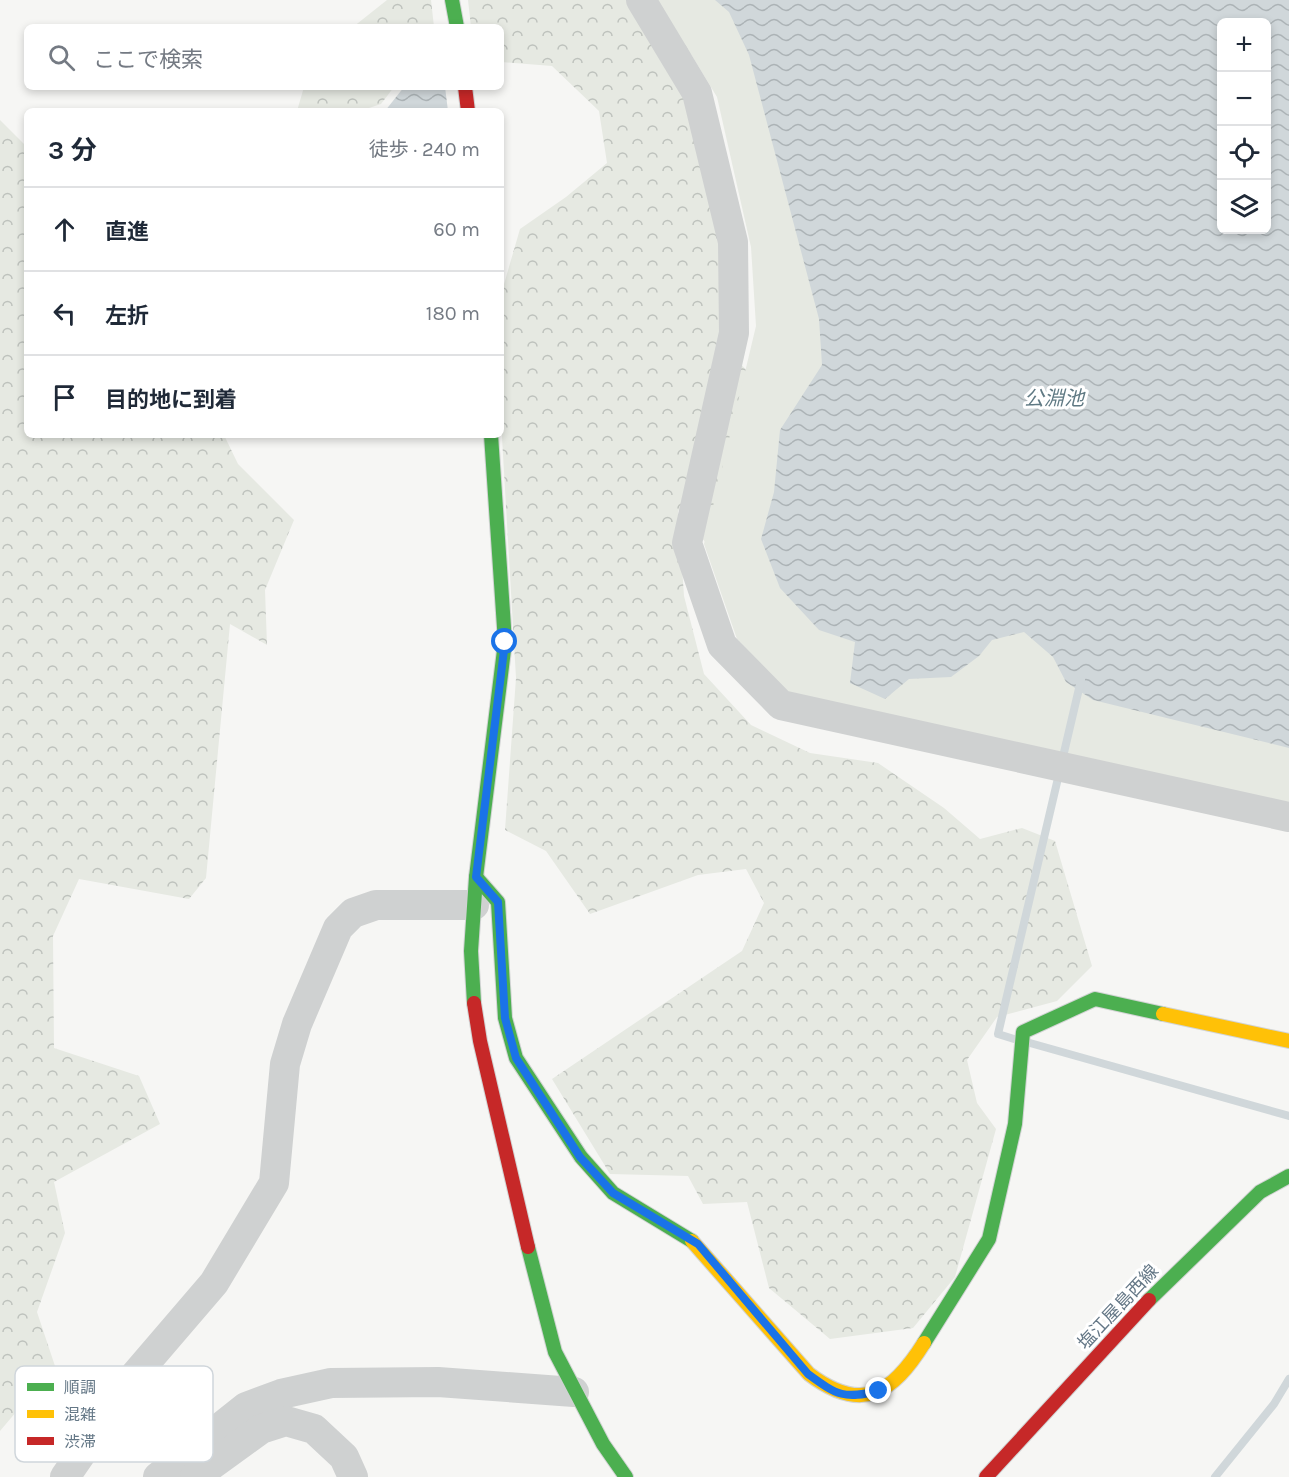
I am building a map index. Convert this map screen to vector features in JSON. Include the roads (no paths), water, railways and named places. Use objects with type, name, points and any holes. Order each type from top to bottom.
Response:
[{"type":"street","points":[[452,0],[456,24]]},
{"type":"street","points":[[641,0],[697,93],[733,242],[734,333],[687,543],[722,645],[782,705],[1289,817]]},
{"type":"street","points":[[465,90],[468,108]]},
{"type":"street","points":[[491,438],[505,642],[475,891],[471,951],[473,997],[480,1041],[536,1283],[555,1352],[603,1444],[626,1477]]},
{"type":"street","points":[[143,1366],[214,1282],[274,1183],[285,1064],[297,1024],[338,928],[353,913],[376,905],[475,891],[498,902],[505,1018],[516,1058],[580,1157],[613,1193],[698,1244],[808,1374],[829,1389],[851,1397],[879,1391],[906,1372],[989,1239],[1015,1124],[1023,1032],[1095,999],[1289,1041]]},
{"type":"street","name":"塩江屋島西線","points":[[986,1477],[1173,1274],[1260,1192],[1289,1176]]},
{"type":"street","points":[[213,1434],[246,1407],[281,1394],[331,1383],[438,1382],[574,1392]]},
{"type":"street","points":[[195,1477],[261,1429],[286,1421],[314,1429],[344,1457],[353,1477]]},
{"type":"street","points":[[65,1477],[75,1462]]},
{"type":"street","points":[[159,1477],[178,1462]]},
{"type":"water","name":"公淵池","points":[[715,0],[1289,0],[1289,748],[1093,700],[1066,682],[1053,657],[1024,632],[992,640],[979,656],[951,677],[909,679],[885,699],[850,683],[855,642],[819,630],[780,588],[761,539],[774,492],[780,430],[822,365],[819,319],[749,55],[729,12]]},
{"type":"water","points":[[402,90],[445,90],[448,108],[387,108]]},
{"type":"waterway","points":[[1014,1039],[998,1034],[1081,680]]},
{"type":"waterway","points":[[1030,1043],[1289,1116]]},
{"type":"waterway","points":[[1215,1477],[1274,1404],[1289,1379]]}]
